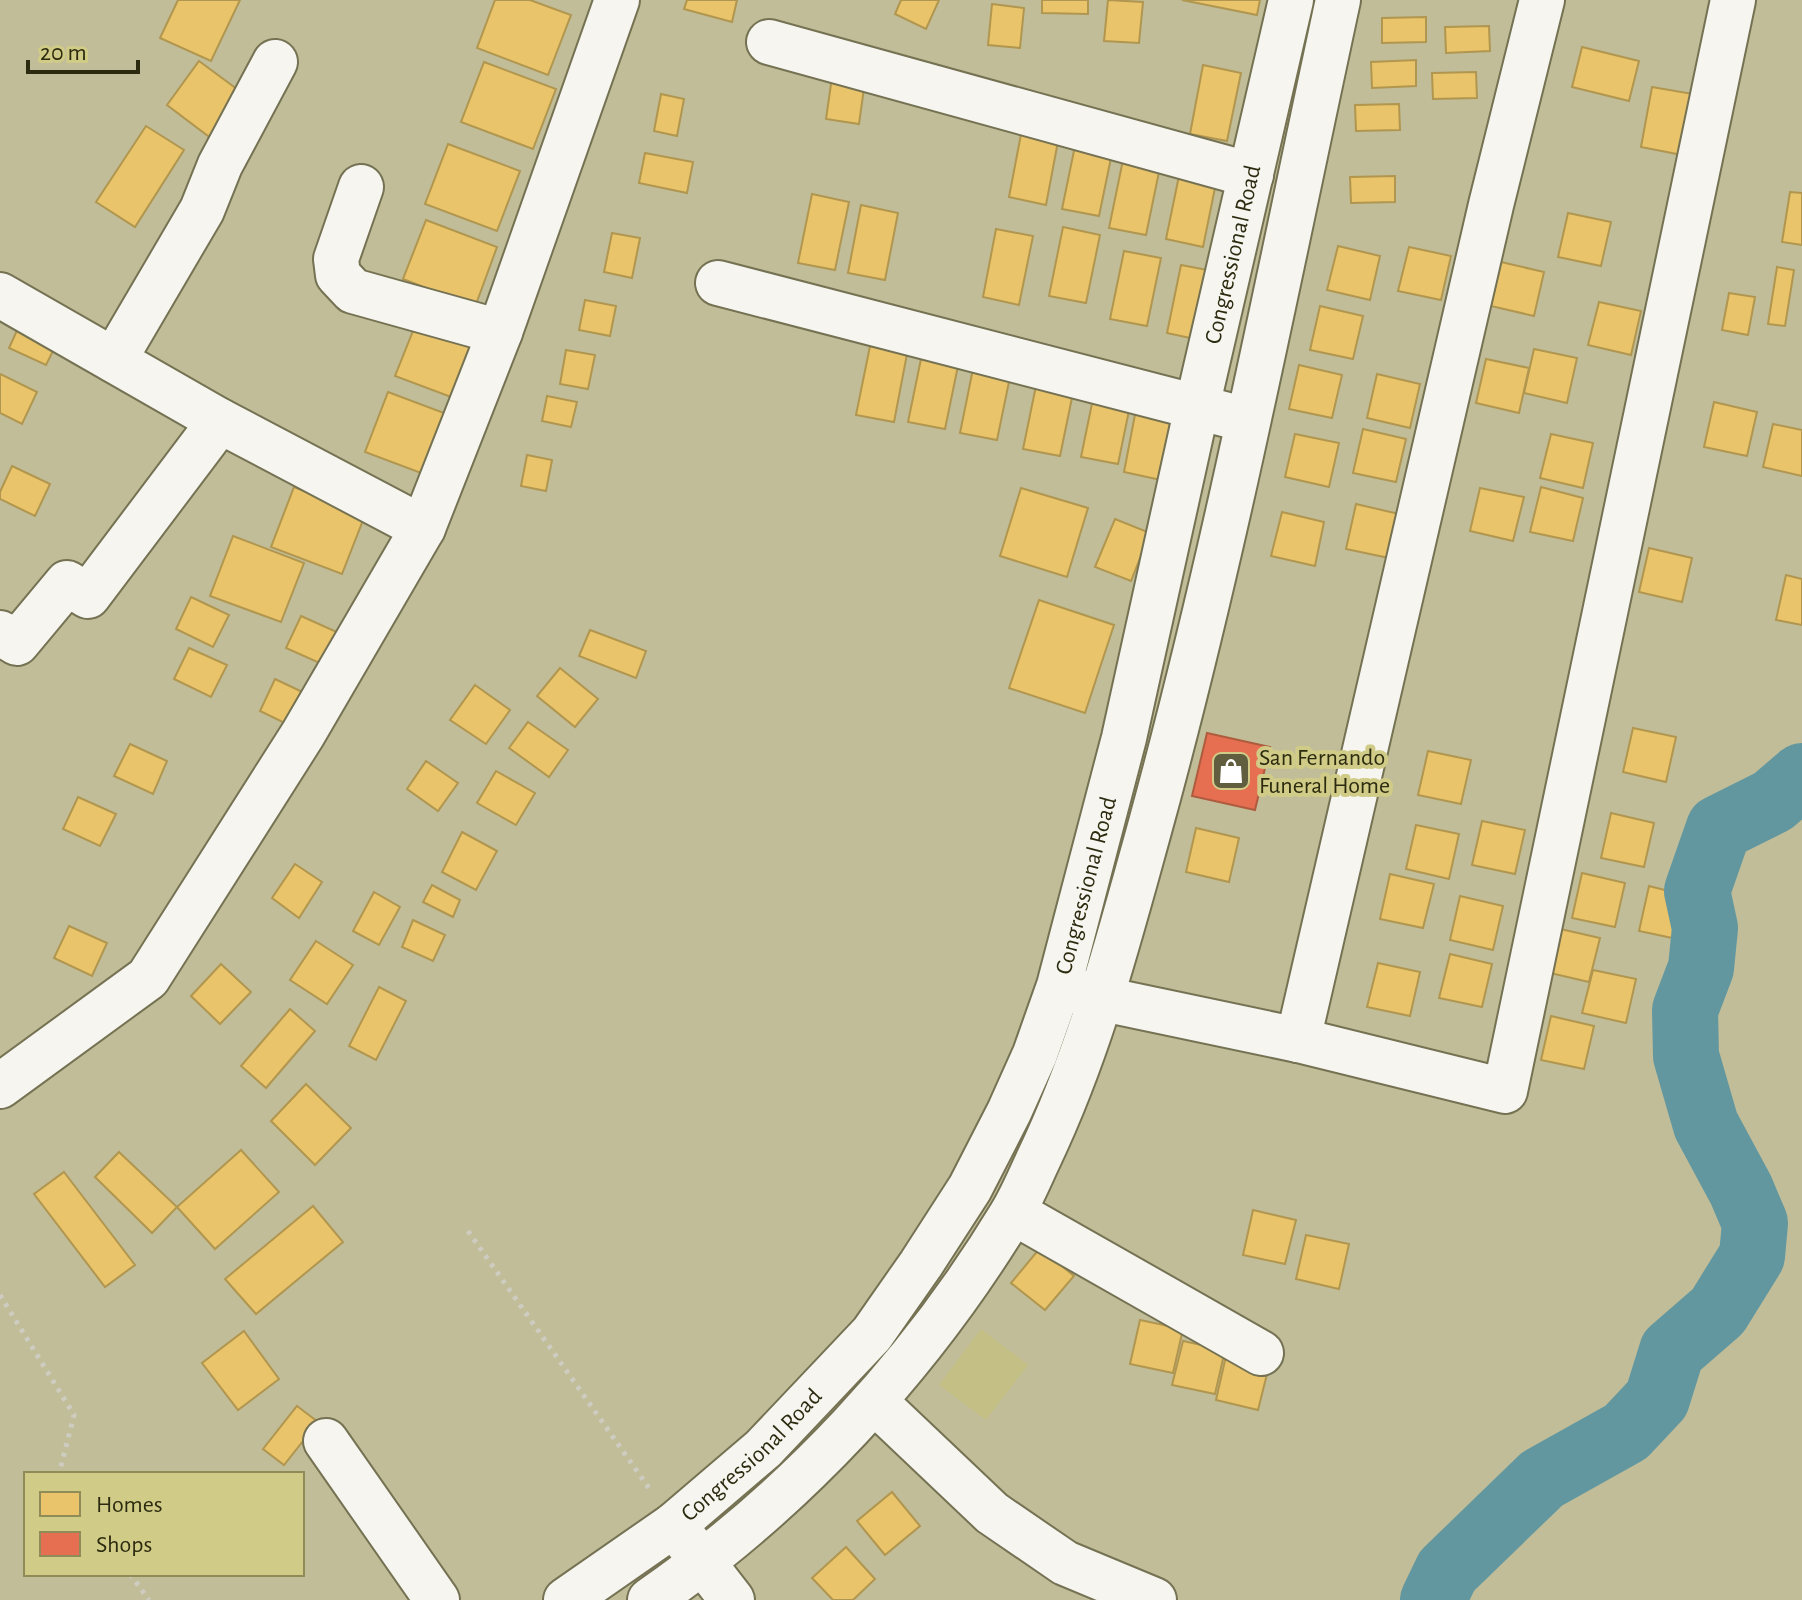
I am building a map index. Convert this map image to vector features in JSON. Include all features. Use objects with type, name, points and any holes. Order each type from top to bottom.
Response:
[{"type":"street","points":[[0,1086],[148,978],[303,734],[423,528],[500,332],[617,0]]},
{"type":"street","name":"Congressional Road","points":[[566,1600],[674,1525],[763,1449],[872,1334],[970,1188],[1015,1098],[1059,986],[1124,738],[1291,0]]},
{"type":"street","name":"Congressional Road","points":[[650,1600],[704,1563],[799,1477],[874,1401],[910,1358],[1013,1212],[1068,1091],[1103,999],[1171,751],[1338,0]]},
{"type":"street","points":[[1298,1040],[1491,205],[1542,0]]},
{"type":"street","points":[[1059,986],[1103,999],[1298,1040],[1505,1091],[1733,0]]},
{"type":"street","points":[[769,42],[1251,175]]},
{"type":"street","points":[[114,360],[202,210],[220,165],[275,62]]},
{"type":"street","points":[[361,187],[336,259],[338,275],[353,291],[500,332]]},
{"type":"street","points":[[718,283],[1247,420]]},
{"type":"street","points":[[0,295],[220,421],[423,528]]},
{"type":"street","points":[[0,633],[17,643],[67,583],[88,596],[220,421]]},
{"type":"street","points":[[1013,1212],[1261,1353]]},
{"type":"street","points":[[872,1334],[910,1358]]},
{"type":"street","points":[[874,1401],[992,1513],[1065,1563],[1154,1600]]},
{"type":"street","points":[[326,1441],[437,1600]]},
{"type":"street","points":[[674,1525],[732,1600]]},
{"type":"path","points":[[468,1231],[674,1525]]},
{"type":"path","points":[[0,1295],[74,1415],[60,1472]]},
{"type":"path","points":[[131,1576],[149,1600]]},
{"type":"shaded area","points":[[981,1329],[1028,1365],[986,1420],[939,1385]]},
{"type":"building: Homes","points":[[178,0],[240,0],[211,61],[160,38]]},
{"type":"building: Homes","points":[[495,0],[530,0],[571,15],[548,75],[477,48]]},
{"type":"building: Homes","points":[[687,0],[737,0],[732,22],[684,9]]},
{"type":"building: Homes","points":[[901,0],[939,0],[926,29],[895,14]]},
{"type":"building: Homes","points":[[1042,0],[1088,0],[1088,14],[1042,13]]},
{"type":"building: Homes","points":[[1108,0],[1143,2],[1139,43],[1104,41]]},
{"type":"building: Homes","points":[[1182,0],[1260,0],[1257,15]]},
{"type":"building: Homes","points":[[992,4],[1024,8],[1020,48],[988,45]]},
{"type":"building: Homes","points":[[1426,17],[1426,42],[1382,43],[1382,18]]},
{"type":"building: Homes","points":[[1489,26],[1490,51],[1446,53],[1445,27]]},
{"type":"building: Homes","points":[[1582,47],[1639,61],[1629,101],[1572,87]]},
{"type":"building: Homes","points":[[1416,60],[1416,86],[1372,88],[1371,62]]},
{"type":"building: Homes","points":[[199,61],[249,98],[216,142],[167,105]]},
{"type":"building: Homes","points":[[484,62],[556,89],[533,149],[461,122]]},
{"type":"building: Homes","points":[[1203,65],[1241,73],[1227,141],[1190,134]]},
{"type":"building: Homes","points":[[1476,72],[1477,98],[1433,99],[1432,73]]},
{"type":"building: Homes","points":[[832,77],[865,81],[859,124],[826,119]]},
{"type":"building: Homes","points":[[1652,87],[1693,94],[1682,155],[1641,147]]},
{"type":"building: Homes","points":[[661,94],[684,99],[677,136],[654,131]]},
{"type":"building: Homes","points":[[1399,104],[1400,130],[1356,131],[1355,105]]},
{"type":"building: Homes","points":[[146,126],[184,150],[135,227],[96,202]]},
{"type":"building: Homes","points":[[1022,129],[1059,136],[1046,205],[1009,197]]},
{"type":"building: Homes","points":[[1076,141],[1113,148],[1099,216],[1062,209]]},
{"type":"building: Homes","points":[[448,144],[520,171],[497,231],[425,204]]},
{"type":"building: Homes","points":[[645,153],[693,162],[687,193],[639,183]]},
{"type":"building: Homes","points":[[1123,160],[1160,167],[1146,235],[1109,228]]},
{"type":"building: Homes","points":[[1180,171],[1217,178],[1203,247],[1166,239]]},
{"type":"building: Homes","points":[[1395,176],[1395,202],[1351,203],[1350,177]]},
{"type":"building: Homes","points":[[1790,192],[1802,193],[1802,245],[1782,242]]},
{"type":"building: Homes","points":[[812,194],[849,202],[835,270],[798,263]]},
{"type":"building: Homes","points":[[861,205],[898,213],[885,280],[848,273]]},
{"type":"building: Homes","points":[[1568,213],[1611,222],[1601,266],[1558,257]]},
{"type":"building: Homes","points":[[426,220],[497,247],[475,307],[403,279]]},
{"type":"building: Homes","points":[[1063,227],[1100,235],[1086,303],[1049,296]]},
{"type":"building: Homes","points":[[996,229],[1033,236],[1019,305],[983,297]]},
{"type":"building: Homes","points":[[612,233],[640,238],[632,278],[604,272]]},
{"type":"building: Homes","points":[[1338,246],[1380,256],[1370,300],[1327,290]]},
{"type":"building: Homes","points":[[1409,247],[1451,256],[1441,300],[1398,291]]},
{"type":"building: Homes","points":[[1124,251],[1161,258],[1147,326],[1110,319]]},
{"type":"building: Homes","points":[[1501,262],[1544,272],[1534,316],[1491,306]]},
{"type":"building: Homes","points":[[1181,265],[1218,272],[1204,341],[1167,333]]},
{"type":"building: Homes","points":[[1777,267],[1794,270],[1785,326],[1768,324]]},
{"type":"building: Homes","points":[[1729,293],[1755,297],[1748,335],[1722,330]]},
{"type":"building: Homes","points":[[585,300],[616,306],[610,336],[579,330]]},
{"type":"building: Homes","points":[[1599,302],[1641,311],[1631,355],[1588,345]]},
{"type":"building: Homes","points":[[1320,306],[1363,316],[1353,359],[1310,350]]},
{"type":"building: Homes","points":[[24,315],[62,333],[46,365],[9,348]]},
{"type":"building: Homes","points":[[419,316],[490,343],[467,403],[395,376]]},
{"type":"building: Homes","points":[[870,346],[907,354],[894,422],[856,415]]},
{"type":"building: Homes","points":[[1534,349],[1577,358],[1567,403],[1524,393]]},
{"type":"building: Homes","points":[[566,350],[595,355],[588,389],[560,384]]},
{"type":"building: Homes","points":[[922,354],[959,361],[945,429],[908,422]]},
{"type":"building: Homes","points":[[1486,359],[1529,368],[1519,413],[1476,403]]},
{"type":"building: Homes","points":[[974,364],[1011,372],[997,440],[960,433]]},
{"type":"building: Homes","points":[[1299,365],[1342,375],[1332,418],[1289,409]]},
{"type":"building: Homes","points":[[0,374],[37,392],[22,424],[0,413]]},
{"type":"building: Homes","points":[[1377,374],[1420,384],[1410,428],[1367,418]]},
{"type":"building: Homes","points":[[1037,381],[1074,388],[1060,456],[1023,449]]},
{"type":"building: Homes","points":[[1095,389],[1132,396],[1118,464],[1081,457]]},
{"type":"building: Homes","points":[[388,392],[460,419],[437,479],[365,452]]},
{"type":"building: Homes","points":[[547,396],[577,402],[571,427],[542,421]]},
{"type":"building: Homes","points":[[1714,402],[1757,412],[1747,456],[1704,447]]},
{"type":"building: Homes","points":[[1137,404],[1174,411],[1161,480],[1124,472]]},
{"type":"building: Homes","points":[[1773,424],[1802,430],[1802,476],[1763,467]]},
{"type":"building: Homes","points":[[1363,429],[1406,439],[1396,482],[1353,473]]},
{"type":"building: Homes","points":[[1295,434],[1339,443],[1329,487],[1285,477]]},
{"type":"building: Homes","points":[[1551,434],[1593,443],[1583,488],[1540,478]]},
{"type":"building: Homes","points":[[527,455],[552,460],[546,491],[521,486]]},
{"type":"building: Homes","points":[[12,466],[50,484],[35,516],[0,499]]},
{"type":"building: Homes","points":[[294,487],[365,515],[342,574],[271,547]]},
{"type":"building: Homes","points":[[1541,487],[1583,498],[1573,541],[1530,532]]},
{"type":"building: Homes","points":[[1021,488],[1088,508],[1067,577],[1000,556]]},
{"type":"building: Homes","points":[[1480,488],[1524,497],[1513,541],[1470,531]]},
{"type":"building: Homes","points":[[1356,504],[1399,514],[1389,558],[1346,549]]},
{"type":"building: Homes","points":[[1282,512],[1324,522],[1315,566],[1271,556]]},
{"type":"building: Homes","points":[[1115,519],[1150,533],[1131,581],[1095,567]]},
{"type":"building: Homes","points":[[233,536],[304,563],[281,622],[210,596]]},
{"type":"building: Homes","points":[[1649,548],[1692,558],[1682,602],[1639,592]]},
{"type":"building: Homes","points":[[1786,575],[1802,579],[1802,625],[1776,620]]},
{"type":"building: Homes","points":[[191,597],[229,615],[213,647],[176,629]]},
{"type":"building: Homes","points":[[1039,600],[1114,625],[1085,713],[1009,688]]},
{"type":"building: Homes","points":[[301,616],[339,633],[324,665],[286,648]]},
{"type":"building: Homes","points":[[590,630],[646,651],[636,678],[579,656]]},
{"type":"building: Homes","points":[[189,648],[227,665],[211,697],[174,679]]},
{"type":"building: Homes","points":[[560,668],[598,699],[575,727],[537,696]]},
{"type":"building: Homes","points":[[275,679],[313,697],[297,729],[260,711]]},
{"type":"building: Homes","points":[[475,685],[510,710],[486,744],[450,720]]},
{"type":"building: Homes","points":[[528,722],[568,750],[549,777],[509,748]]},
{"type":"building: Homes","points":[[1633,728],[1676,737],[1666,782],[1623,772]]},
{"type":"building: Homes","points":[[130,744],[167,761],[153,794],[114,776]]},
{"type":"building: Homes","points":[[1428,751],[1471,760],[1461,804],[1418,795]]},
{"type":"building: Homes","points":[[426,761],[458,783],[438,811],[407,789]]},
{"type":"building: Homes","points":[[496,771],[535,793],[516,825],[477,803]]},
{"type":"building: Homes","points":[[78,797],[116,814],[100,846],[63,829]]},
{"type":"building: Homes","points":[[1611,813],[1654,823],[1644,867],[1601,858]]},
{"type":"building: Homes","points":[[1482,821],[1525,830],[1515,874],[1472,865]]},
{"type":"building: Homes","points":[[1416,825],[1459,834],[1449,879],[1406,869]]},
{"type":"building: Homes","points":[[1196,828],[1239,838],[1229,882],[1186,872]]},
{"type":"building: Homes","points":[[462,832],[497,851],[476,890],[442,872]]},
{"type":"building: Homes","points":[[295,864],[322,882],[299,918],[272,898]]},
{"type":"building: Homes","points":[[1582,873],[1625,883],[1615,927],[1572,918]]},
{"type":"building: Homes","points":[[1390,874],[1434,884],[1423,928],[1380,919]]},
{"type":"building: Homes","points":[[432,885],[460,900],[453,917],[423,902]]},
{"type":"building: Homes","points":[[1649,886],[1692,897],[1682,940],[1639,931]]},
{"type":"building: Homes","points":[[374,892],[400,907],[379,945],[353,931]]},
{"type":"building: Homes","points":[[1460,896],[1503,906],[1493,950],[1450,940]]},
{"type":"building: Homes","points":[[413,920],[445,935],[433,961],[402,947]]},
{"type":"building: Homes","points":[[69,926],[107,943],[92,976],[54,958]]},
{"type":"building: Homes","points":[[1556,928],[1600,938],[1589,982],[1546,972]]},
{"type":"building: Homes","points":[[316,941],[353,965],[327,1004],[290,980]]},
{"type":"building: Homes","points":[[1450,954],[1492,964],[1482,1007],[1439,998]]},
{"type":"building: Homes","points":[[1378,963],[1420,972],[1410,1016],[1367,1007]]},
{"type":"building: Homes","points":[[221,964],[251,992],[220,1024],[191,996]]},
{"type":"building: Homes","points":[[1593,970],[1636,979],[1626,1023],[1582,1013]]},
{"type":"building: Homes","points":[[379,987],[406,1001],[376,1060],[349,1046]]},
{"type":"building: Homes","points":[[290,1009],[315,1031],[266,1088],[241,1066]]},
{"type":"building: Homes","points":[[1551,1016],[1594,1026],[1584,1069],[1541,1060]]},
{"type":"building: Homes","points":[[306,1084],[351,1128],[315,1165],[271,1121]]},
{"type":"building: Homes","points":[[241,1150],[279,1192],[215,1249],[177,1207]]},
{"type":"building: Homes","points":[[119,1152],[177,1207],[152,1233],[95,1177]]},
{"type":"building: Homes","points":[[64,1172],[135,1265],[105,1287],[34,1194]]},
{"type":"building: Homes","points":[[313,1206],[343,1242],[256,1314],[225,1279]]},
{"type":"building: Homes","points":[[1253,1210],[1296,1220],[1285,1264],[1243,1255]]},
{"type":"building: Homes","points":[[1306,1235],[1349,1244],[1339,1289],[1296,1279]]},
{"type":"building: Homes","points":[[1040,1248],[1074,1276],[1045,1310],[1011,1283]]},
{"type":"building: Homes","points":[[1140,1320],[1183,1329],[1173,1373],[1130,1364]]},
{"type":"building: Homes","points":[[244,1331],[279,1379],[238,1410],[202,1363]]},
{"type":"building: Homes","points":[[1183,1341],[1225,1350],[1215,1394],[1172,1385]]},
{"type":"building: Homes","points":[[1226,1356],[1269,1366],[1258,1410],[1216,1400]]},
{"type":"building: Homes","points":[[297,1406],[318,1422],[284,1465],[263,1449]]},
{"type":"building: Homes","points":[[892,1492],[920,1526],[885,1555],[857,1521]]},
{"type":"building: Homes","points":[[846,1547],[875,1579],[853,1600],[833,1600],[812,1578]]},
{"type":"building: Shops","name":"San Fernando Funeral Home","points":[[1207,733],[1270,747],[1255,810],[1192,796]]},
{"type":"waterway","points":[[1433,1600],[1447,1571],[1542,1479],[1626,1432],[1657,1399],[1672,1351],[1718,1311],[1752,1256],[1755,1223],[1706,1125],[1686,1056],[1685,1010],[1701,968],[1705,928],[1697,891],[1719,828],[1773,801],[1802,776]]},
{"type":"place","name":"San Fernando Funeral Home","points":[[1231,771]]}]
